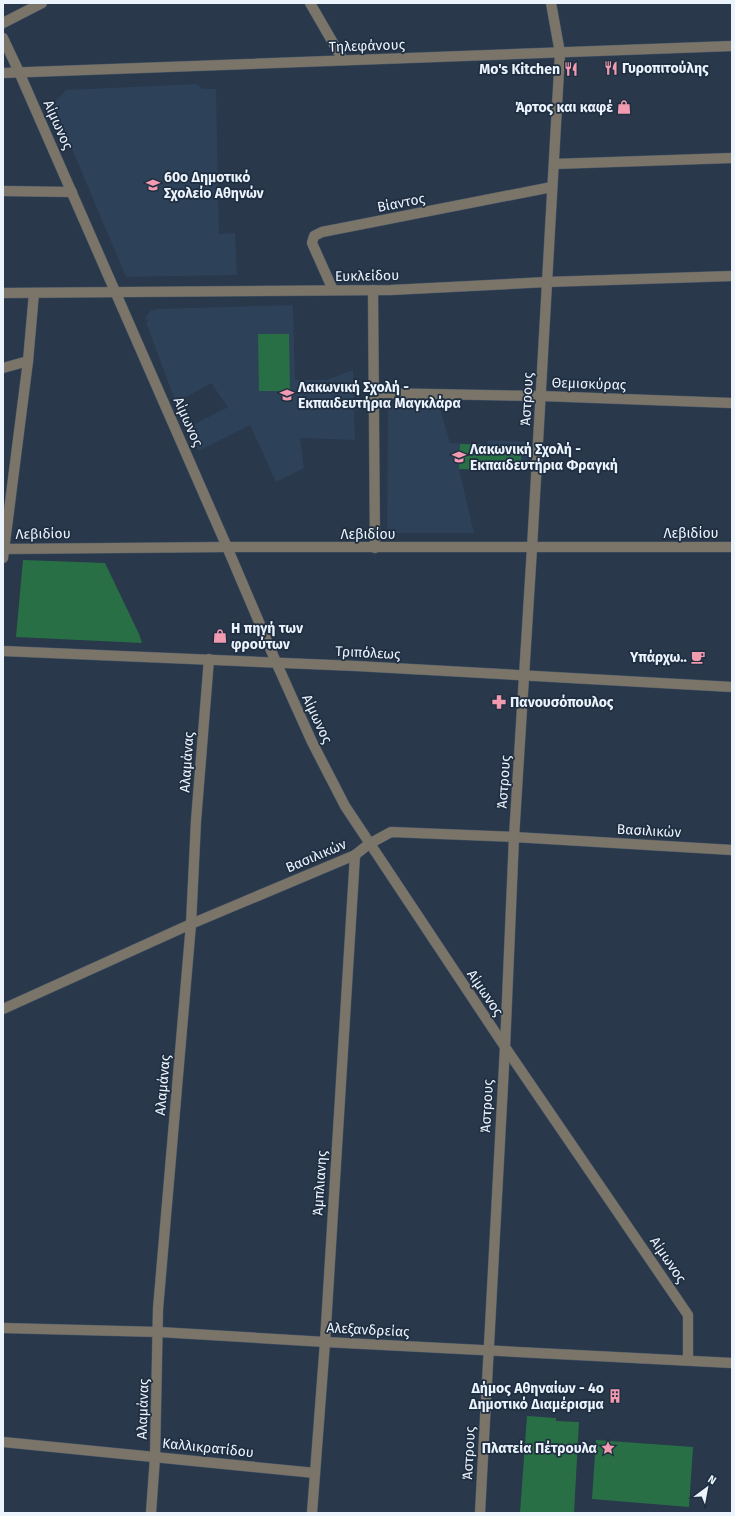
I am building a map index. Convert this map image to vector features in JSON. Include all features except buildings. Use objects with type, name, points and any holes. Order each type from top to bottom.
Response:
[{"type":"street","points":[[3,23],[42,3]]},
{"type":"street","points":[[310,3],[343,60]]},
{"type":"street","name":"Άστρους","points":[[480,1513],[505,1047],[514,837],[560,53],[551,3]]},
{"type":"street","name":"Αίμωνος","points":[[3,38],[20,72],[228,547],[276,662],[312,742],[345,806],[505,1047],[688,1315],[688,1360]]},
{"type":"street","name":"Τηλεφάνους","points":[[3,73],[732,46]]},
{"type":"street","points":[[554,164],[732,158]]},
{"type":"street","name":"Βίαντος","points":[[333,290],[312,243],[314,236],[322,232],[552,187]]},
{"type":"street","points":[[3,191],[72,192]]},
{"type":"street","name":"Ευκλείδου","points":[[3,293],[373,290],[547,282],[732,276]]},
{"type":"street","points":[[373,290],[375,548]]},
{"type":"street","points":[[3,552],[28,361],[34,293]]},
{"type":"street","points":[[3,368],[28,361]]},
{"type":"street","name":"Θεμισκύρας","points":[[374,393],[541,396],[732,403]]},
{"type":"street","name":"Λεβιδίου","points":[[3,552],[228,547],[732,547]]},
{"type":"street","name":"Τριπόλεως","points":[[3,651],[276,662],[732,687]]},
{"type":"street","name":"Αλαμάνας","points":[[151,1513],[155,1457],[159,1301],[191,924],[196,821],[209,659]]},
{"type":"street","name":"Βασιλικών","points":[[3,1009],[191,924],[355,856],[369,844],[391,832],[514,837],[732,850]]},
{"type":"street","name":"Άμπλιανης","points":[[312,1513],[325,1342],[355,856]]},
{"type":"street","name":"Αλεξανδρείας","points":[[3,1328],[159,1332],[325,1342],[688,1360],[732,1364]]},
{"type":"street","name":"Καλλικρατίδου","points":[[3,1442],[314,1473]]},
{"type":"shaded area","name":"60ο Δημοτικό Σχολείο Αθηνών","points":[[197,84],[202,89],[216,89],[219,234],[235,233],[237,275],[126,277],[53,104],[66,90]]},
{"type":"shaded area","name":"Λακωνική Σχολή - Εκπαιδευτήρια Μαγκλάρα","points":[[293,305],[295,380],[326,380],[353,370],[355,440],[300,438],[304,468],[276,482],[250,425],[198,451],[189,427],[228,407],[211,383],[176,403],[146,323],[148,321],[145,318],[152,309],[154,311],[156,309]]},
{"type":"shaded area","name":"Λακωνική Σχολή - Εκπαιδευτήρια Φραγκή","points":[[388,404],[439,405],[450,443],[487,444],[488,440],[530,442],[529,470],[459,469],[474,533],[387,533]]},
{"type":"green space","points":[[258,334],[289,334],[290,391],[259,391]]},
{"type":"green space","points":[[460,444],[521,446],[521,471],[459,469]]},
{"type":"green space","points":[[23,560],[105,563],[142,643],[16,637]]},
{"type":"green space","points":[[527,1416],[556,1418],[556,1421],[579,1422],[574,1513],[520,1513]]},
{"type":"green space","points":[[596,1440],[693,1447],[689,1507],[592,1499]]},
{"type":"place","name":"Γυροπιτούλης","points":[[611,68]]},
{"type":"place","name":"Mo's Kitchen","points":[[571,69]]},
{"type":"place","name":"Άρτος και καφέ","points":[[624,107]]},
{"type":"place","name":"60ο Δημοτικό Σχολείο Αθηνών","points":[[153,185]]},
{"type":"place","name":"Λακωνική Σχολή - Εκπαιδευτήρια Μαγκλάρα","points":[[287,395]]},
{"type":"place","name":"Λακωνική Σχολή - Εκπαιδευτήρια Φραγκή","points":[[459,457]]},
{"type":"place","name":"Η πηγή των φρούτων","points":[[220,636]]},
{"type":"place","name":"Υπάρχω..","points":[[698,657]]},
{"type":"place","name":"Πανουσόπουλος","points":[[499,702]]},
{"type":"place","name":"Δήμος Αθηναίων - 4ο Δημοτικό Διαμέρισμα","points":[[615,1396]]},
{"type":"place","name":"Πλατεία Πέτρουλα","points":[[608,1448]]}]
